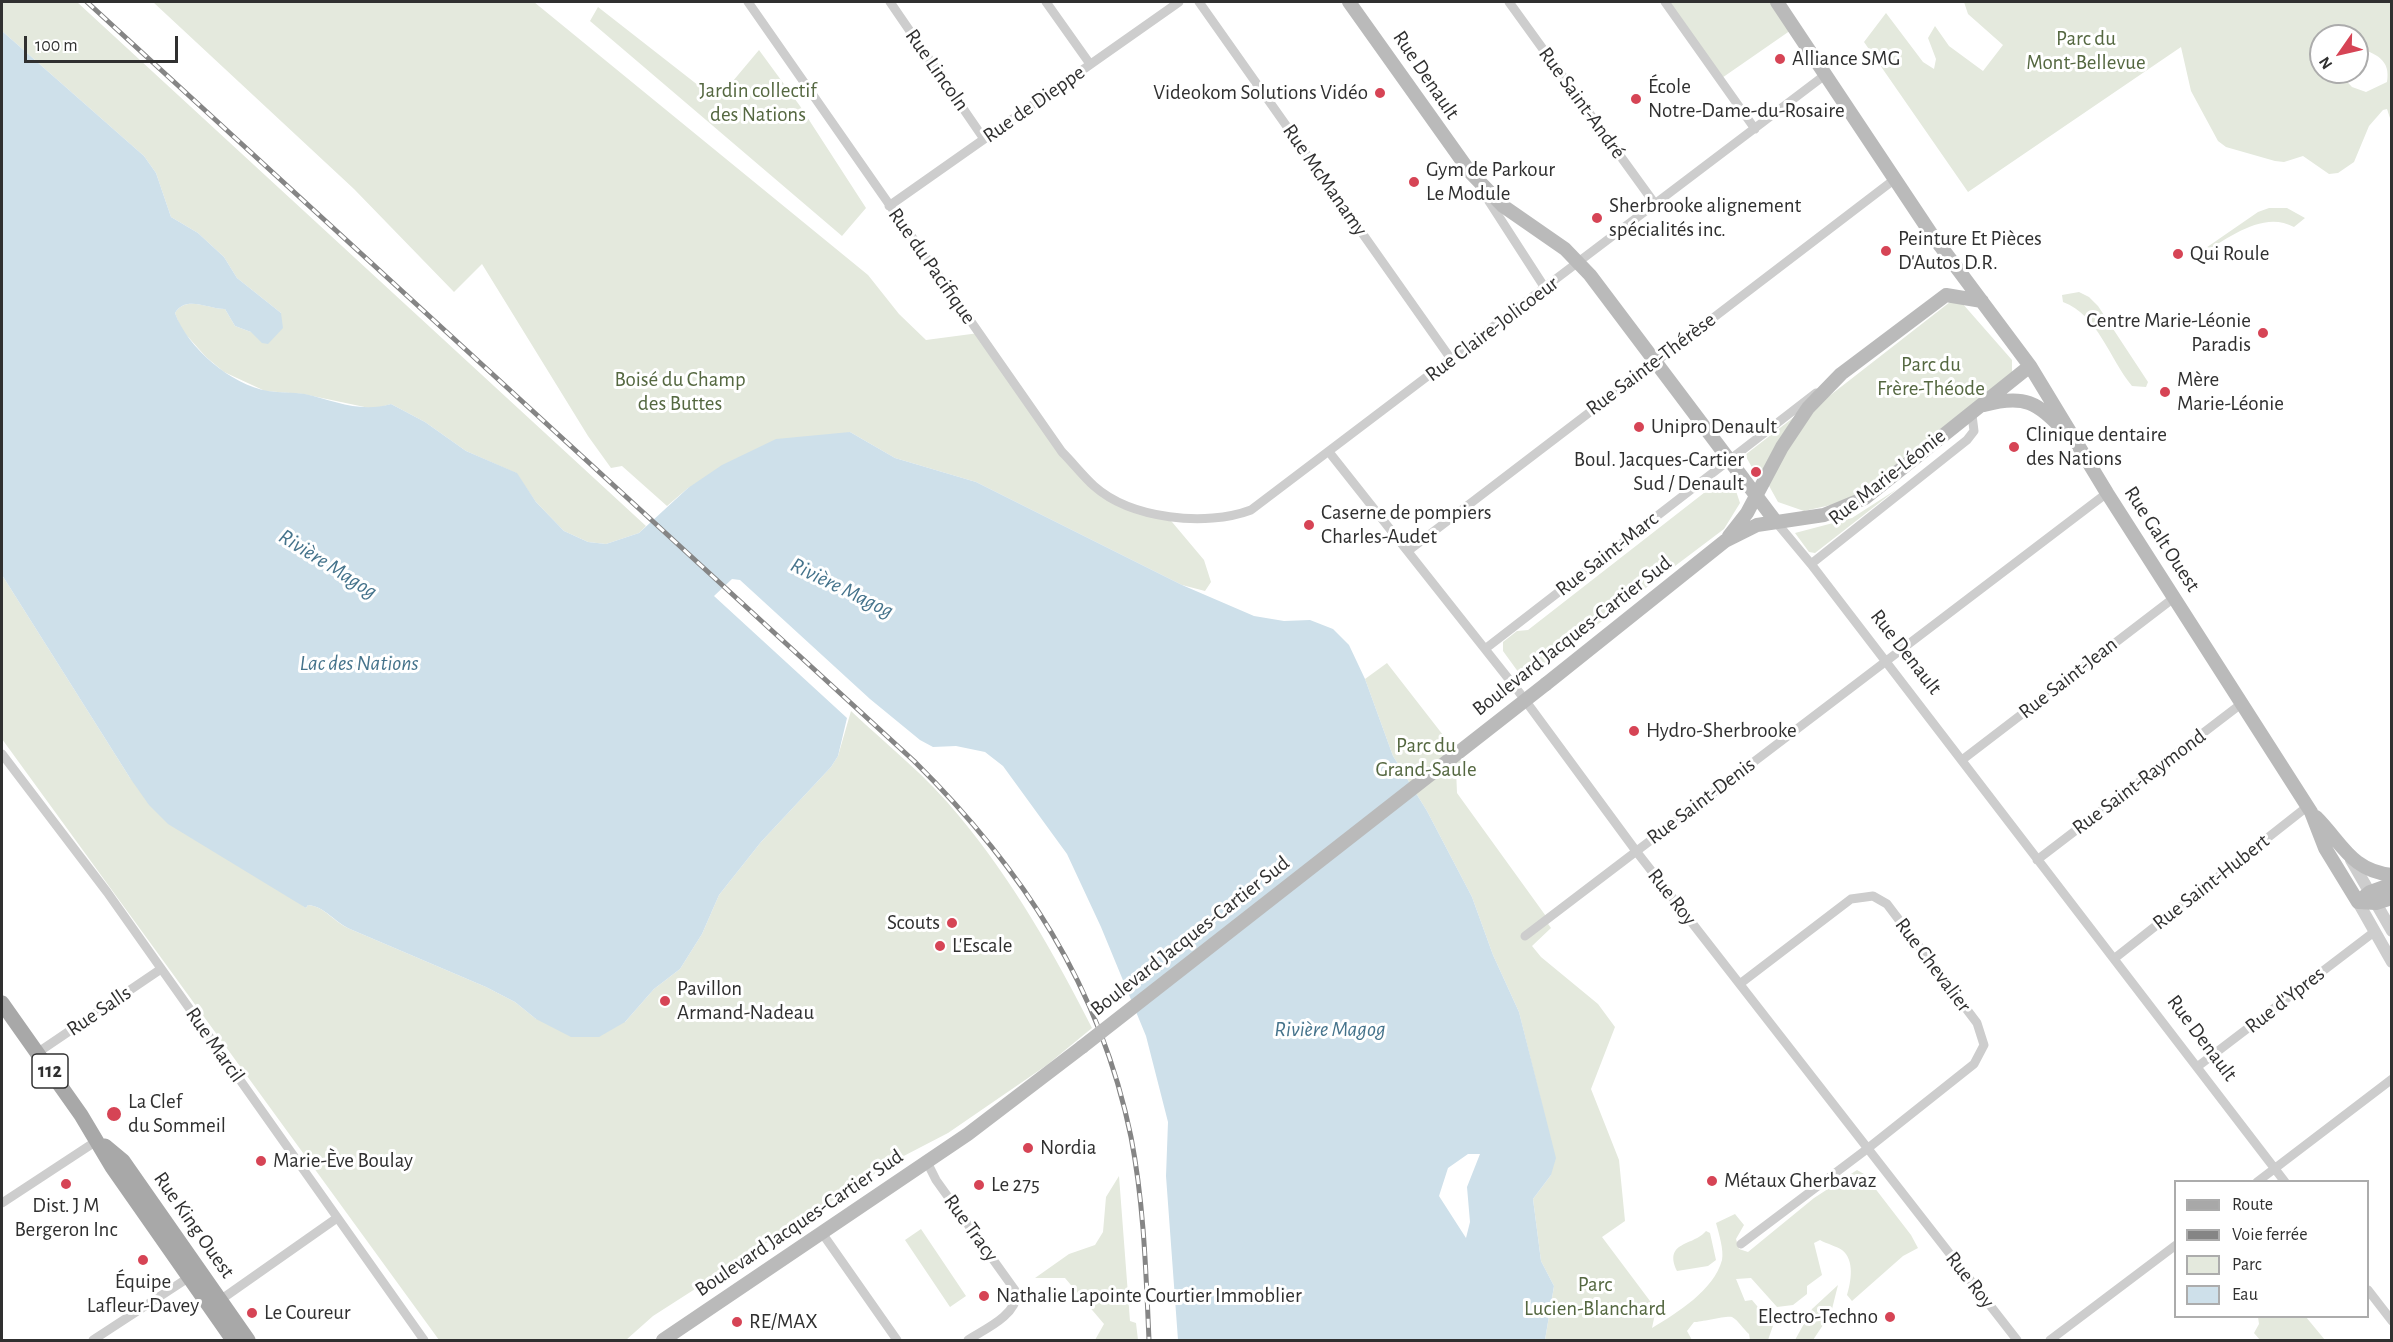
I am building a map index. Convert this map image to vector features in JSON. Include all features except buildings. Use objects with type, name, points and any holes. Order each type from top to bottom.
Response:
[{"type":"main road","name":"Rue Denault","points":[[1349,2],[1470,172],[1503,206],[1556,241],[1578,262],[1656,360],[1776,522]]},
{"type":"main road","name":"Rue Galt Ouest","points":[[1777,2],[1930,232],[2030,366],[2107,493],[2309,809],[2325,848],[2358,902]]},
{"type":"main road","name":"Boulevard Jacques-Cartier Sud","points":[[1725,541],[1756,496],[1800,418],[1841,374],[1939,299],[1954,295],[1983,301]]},
{"type":"main road","name":"Rue Marie-Léonie","points":[[1776,522],[1824,515],[1865,498],[1972,415],[2030,366]]},
{"type":"main road","points":[[1984,405],[2012,400],[2034,403],[2079,448]]},
{"type":"main road","name":"Boulevard Jacques-Cartier Sud","points":[[663,1341],[981,1124],[1546,684],[1725,541],[1757,525],[1776,522]]},
{"type":"main road","points":[[2309,809],[2338,839],[2351,860],[2368,870],[2391,875]]},
{"type":"main road","points":[[2373,898],[2391,884]]},
{"type":"main road","points":[[2358,902],[2373,898],[2391,898]]},
{"type":"main road","name":"Rue King Ouest","points":[[2,1004],[98,1140],[112,1167],[215,1304],[248,1341]]},
{"type":"main road","name":"Rue King Ouest","points":[[215,1304],[233,1341]]},
{"type":"street","name":"Rue du Pacifique","points":[[748,2],[1062,452],[1095,487],[1112,498],[1136,508]]},
{"type":"street","name":"Rue Lincoln","points":[[890,2],[984,139]]},
{"type":"street","points":[[1046,2],[1090,64]]},
{"type":"street","name":"Rue de Dieppe","points":[[889,206],[1179,2]]},
{"type":"street","name":"Rue McManamy","points":[[1199,2],[1451,359]]},
{"type":"street","name":"Rue Saint-André","points":[[1509,2],[1655,204]]},
{"type":"street","points":[[1665,2],[1755,129]]},
{"type":"street","name":"Rue Claire-Jolicoeur","points":[[1136,508],[1186,518],[1234,516],[1251,510],[1825,75]]},
{"type":"street","name":"Rue Denault","points":[[1470,172],[1545,288]]},
{"type":"street","name":"Rue Sainte-Thérèse","points":[[1408,551],[1895,179]]},
{"type":"street","name":"Rue Saint-Marc","points":[[1485,649],[1841,374]]},
{"type":"street","name":"Rue Marie-Léonie","points":[[1811,564],[1967,440],[1974,431],[1972,415]]},
{"type":"street","name":"Rue Roy","points":[[1329,452],[1485,649],[1636,851],[1741,983],[2017,1341]]},
{"type":"street","name":"Rue Saint-Denis","points":[[1525,936],[2107,493]]},
{"type":"street","name":"Rue Denault","points":[[1776,522],[1886,660],[2284,1180]]},
{"type":"street","name":"Rue Saint-Jean","points":[[1962,760],[2175,597]]},
{"type":"street","name":"Rue Saint-Raymond","points":[[2037,860],[2241,704]]},
{"type":"street","name":"Rue Marcil","points":[[2,754],[106,892],[424,1341]]},
{"type":"street","name":"Rue Saint-Hubert","points":[[2115,958],[2309,809]]},
{"type":"street","points":[[2351,860],[2391,931]]},
{"type":"street","name":"Rue Chevalier","points":[[1741,983],[1851,899],[1873,896],[1887,904],[1977,1023],[1984,1045],[1974,1064],[1867,1149],[1741,1244]]},
{"type":"street","name":"Rue Galt Ouest","points":[[2358,902],[2391,962]]},
{"type":"street","name":"Rue d'Ypres","points":[[2197,1067],[2374,932]]},
{"type":"street","name":"Rue Salls","points":[[37,1053],[161,969]]},
{"type":"street","points":[[2259,1180],[2391,1079]]},
{"type":"street","points":[[2,1203],[98,1140]]},
{"type":"street","name":"Rue Tracy","points":[[927,1162],[936,1180],[1017,1293],[1017,1302],[1008,1313],[968,1341]]},
{"type":"street","points":[[215,1304],[337,1218]]},
{"type":"street","points":[[822,1233],[897,1341]]},
{"type":"street","points":[[2049,1341],[2174,1246]]},
{"type":"street","points":[[93,1341],[194,1274]]},
{"type":"street","points":[[2369,1293],[2391,1321]]},
{"type":"green space","points":[[2,2],[77,2],[646,526],[639,533],[606,544],[588,542],[564,531],[536,502],[516,473],[466,451],[425,422],[391,404],[374,409],[303,394],[265,391],[224,372],[206,357],[181,329],[175,313],[185,305],[191,304],[225,309],[235,326],[251,332],[281,313],[237,278],[224,257],[198,233],[171,217],[156,173],[144,156],[2,31]]},
{"type":"green space","name":"Boisé du Champ des Buttes","points":[[153,2],[534,2],[868,275],[899,314],[926,340],[979,333],[1062,452],[1112,498],[1167,516],[1204,560],[1211,582],[1205,591],[1182,585],[976,482],[895,458],[850,432],[688,488],[667,506],[622,466],[611,468],[588,436],[482,264],[454,292],[354,189]]},
{"type":"green space","points":[[1665,2],[1777,2],[1794,28],[1719,80]]},
{"type":"green space","name":"Parc du Mont-Bellevue","points":[[1964,2],[2391,2],[2391,121],[2387,109],[2383,110],[2369,126],[2354,162],[2338,173],[2329,174],[2303,156],[2284,162],[2275,161],[2226,147],[2218,141],[2191,91],[2181,47],[1968,192],[1864,42],[1886,13],[1923,62],[1934,69],[1936,59],[1928,38],[1935,26],[1949,46],[1983,71],[2003,45],[1968,14]]},
{"type":"green space","name":"Jardin collectif des Nations","points":[[598,7],[717,100],[759,50],[800,106],[866,208],[842,236],[590,21]]},
{"type":"green space","points":[[2269,208],[2287,208],[2305,218],[2294,227],[2270,222],[2246,228],[2201,254],[2200,252],[2258,212]]},
{"type":"green space","points":[[2079,292],[2089,297],[2098,306],[2148,382],[2146,387],[2132,386],[2094,327],[2075,308],[2063,302],[2062,295]]},
{"type":"green space","name":"Parc du Frère-Théode","points":[[1950,302],[1962,303],[2012,360],[2012,375],[1880,480],[1844,502],[1804,511],[1778,502],[1768,484],[1780,458],[1819,404]]},
{"type":"green space","points":[[1798,414],[1782,435],[1758,478],[1745,455]]},
{"type":"green space","points":[[1724,484],[1736,491],[1740,503],[1724,529],[1524,680],[1503,651],[1503,642],[1517,631],[1528,630],[1709,489]]},
{"type":"green space","points":[[1897,489],[1815,553],[1809,552],[1795,533],[1852,518]]},
{"type":"green space","points":[[2,575],[130,778],[306,908],[308,905],[314,906],[350,929],[486,987],[515,1002],[536,1019],[625,1022],[654,989],[680,969],[702,934],[719,895],[761,842],[831,767],[838,756],[851,711],[934,788],[978,840],[1032,918],[1092,1028],[1047,1065],[948,1133],[896,1160],[653,1316],[626,1340],[439,1340],[2,739]]},
{"type":"green space","name":"Parc Lucien-Blanchard","points":[[1387,663],[1464,762],[1456,769],[1457,793],[1548,919],[1546,921],[1551,928],[1532,946],[1541,957],[1598,1004],[1615,1027],[1591,1089],[1619,1160],[1625,1221],[1602,1237],[1656,1309],[1652,1328],[1693,1300],[1718,1271],[1722,1252],[1716,1223],[1735,1214],[1744,1225],[1736,1239],[1739,1249],[1748,1252],[1814,1198],[1857,1170],[1864,1174],[1911,1235],[1918,1248],[1903,1256],[1852,1301],[1847,1295],[1851,1278],[1849,1259],[1842,1250],[1820,1240],[1814,1243],[1822,1275],[1807,1286],[1807,1294],[1793,1305],[1777,1307],[1751,1278],[1736,1279],[1745,1301],[1752,1300],[1768,1319],[1776,1317],[1768,1340],[1750,1340],[1749,1334],[1730,1317],[1694,1322],[1687,1331],[1692,1340],[1545,1340],[1554,1286],[1541,1261],[1533,1199],[1551,1175],[1544,1113],[1519,1012],[1493,955],[1472,897],[1427,811],[1393,756],[1365,679]]},
{"type":"green space","points":[[1119,1176],[1130,1321],[1136,1323],[1138,1340],[1095,1340],[1104,1324],[1065,1278],[1035,1278],[1069,1254],[1095,1245],[1103,1232],[1106,1197]]},
{"type":"green space","points":[[921,1229],[966,1296],[950,1307],[905,1240]]},
{"type":"green space","points":[[1706,1231],[1710,1233],[1716,1260],[1708,1266],[1677,1271],[1674,1254],[1677,1249]]},
{"type":"green space","points":[[1838,1285],[1831,1313],[1813,1340],[1795,1340],[1812,1309]]},
{"type":"green space","points":[[2258,1318],[2307,1318],[2325,1340],[2260,1340],[2254,1333],[2259,1324]]},
{"type":"water","points":[[2,31],[144,156],[156,173],[171,217],[198,233],[224,257],[237,278],[281,313],[283,328],[268,344],[262,343],[251,332],[235,326],[225,309],[197,304],[180,308],[175,313],[181,326],[189,339],[212,362],[225,373],[240,381],[268,391],[305,394],[358,407],[391,404],[425,422],[466,451],[517,473],[536,502],[564,531],[588,542],[606,544],[639,533],[688,488],[722,465],[776,439],[850,432],[895,458],[976,482],[1182,585],[1254,616],[1284,621],[1310,620],[1333,629],[1349,645],[1365,679],[1393,756],[1427,811],[1472,897],[1493,955],[1519,1012],[1556,1158],[1551,1175],[1533,1199],[1541,1261],[1554,1286],[1545,1340],[1178,1340],[1166,1176],[1168,1122],[1146,1036],[1101,927],[1067,854],[1003,766],[985,752],[956,746],[933,747],[920,740],[870,699],[740,580],[732,579],[714,596],[847,718],[838,756],[831,767],[761,842],[719,895],[702,934],[680,969],[654,989],[625,1022],[599,1037],[571,1037],[536,1019],[515,1002],[486,987],[350,929],[314,906],[308,905],[306,908],[168,824],[149,805],[130,778],[2,575]],"holes":[[[1468,1154],[1480,1154],[1467,1187],[1470,1222],[1466,1238],[1439,1196],[1448,1168]]]},
{"type":"railway","points":[[87,2],[914,761],[989,844],[1022,887],[1077,980],[1099,1030],[1117,1082],[1131,1137],[1139,1188],[1149,1340]]},
{"type":"place","name":"Alliance SMG","points":[[1780,59]]},
{"type":"place","name":"Videokom Solutions Vidéo","points":[[1380,93]]},
{"type":"place","name":"École Notre-Dame-du-Rosaire","points":[[1636,99]]},
{"type":"place","name":"Gym de Parkour Le Module","points":[[1414,182]]},
{"type":"place","name":"Sherbrooke alignement spécialités inc.","points":[[1597,218]]},
{"type":"place","name":"Peinture Et Pièces D'Autos D.R.","points":[[1886,251]]},
{"type":"place","name":"Qui Roule","points":[[2178,254]]},
{"type":"place","name":"Centre Marie-Léonie Paradis","points":[[2263,333]]},
{"type":"place","name":"Mère Marie-Léonie","points":[[2165,392]]},
{"type":"place","name":"Unipro Denault","points":[[1639,427]]},
{"type":"place","name":"Clinique dentaire des Nations","points":[[2014,447]]},
{"type":"place","name":"Boul. Jacques-Cartier Sud / Denault","points":[[1756,472]]},
{"type":"place","name":"Caserne de pompiers Charles-Audet","points":[[1309,525]]},
{"type":"place","name":"Hydro-Sherbrooke","points":[[1634,731]]},
{"type":"place","name":"Scouts","points":[[952,923]]},
{"type":"place","name":"L'Escale","points":[[940,946]]},
{"type":"place","name":"Pavillon Armand-Nadeau","points":[[665,1001]]},
{"type":"place","name":"La Clef du Sommeil","points":[[114,1114]]},
{"type":"place","name":"Nordia","points":[[1028,1148]]},
{"type":"place","name":"Marie-Ève Boulay","points":[[261,1161]]},
{"type":"place","name":"Métaux Gherbavaz","points":[[1712,1181]]},
{"type":"place","name":"Dist. J M Bergeron Inc","points":[[66,1184]]},
{"type":"place","name":"Le 275","points":[[979,1185]]},
{"type":"place","name":"Équipe Lafleur-Davey","points":[[143,1260]]},
{"type":"place","name":"Nathalie Lapointe Courtier Immoblier","points":[[984,1296]]},
{"type":"place","name":"Le Coureur","points":[[252,1313]]},
{"type":"place","name":"Electro-Techno","points":[[1890,1317]]},
{"type":"place","name":"RE/MAX","points":[[737,1322]]},
{"type":"water label","name":"Rivière Magog","points":[[328,564]]},
{"type":"water label","name":"Rivière Magog","points":[[842,588]]},
{"type":"water label","name":"Lac des Nations","points":[[359,663]]},
{"type":"water label","name":"Rivière Magog","points":[[1330,1029]]},
{"type":"park label","name":"Parc du Grand-Saule","points":[[1426,758]]}]
